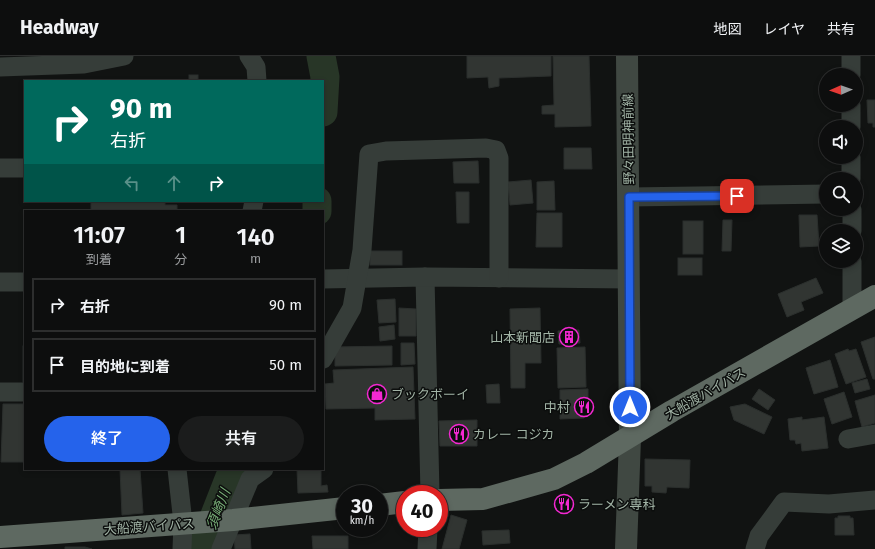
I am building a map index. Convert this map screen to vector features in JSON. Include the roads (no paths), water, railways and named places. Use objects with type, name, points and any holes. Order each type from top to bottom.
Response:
[{"type":"highway","name":"大船渡バイパス","points":[[448,500],[483,499],[521,490],[554,479],[630,438],[672,411],[875,296]]},
{"type":"highway","name":"大船渡バイパス","points":[[0,537],[229,520],[336,509]]},
{"type":"street","points":[[0,67],[84,64],[124,56]]},
{"type":"street","points":[[251,56],[256,67],[257,80]]},
{"type":"street","name":"野々田明神前線","points":[[626,549],[630,438],[627,56]]},
{"type":"street","points":[[851,56],[851,68]]},
{"type":"street","points":[[324,357],[352,308],[362,250],[369,154],[386,151],[486,148],[496,150],[499,158],[499,278]]},
{"type":"street","points":[[0,168],[24,168]]},
{"type":"street","points":[[629,197],[819,194]]},
{"type":"street","points":[[852,268],[852,309]]},
{"type":"street","points":[[328,279],[425,277],[629,279]]},
{"type":"street","points":[[425,277],[430,485]]},
{"type":"street","points":[[0,282],[24,282]]},
{"type":"street","points":[[0,392],[24,392]]},
{"type":"street","points":[[848,439],[875,434]]},
{"type":"street","points":[[177,470],[186,523],[182,549]]},
{"type":"street","points":[[221,549],[229,520],[250,479],[263,470]]},
{"type":"street","points":[[755,549],[759,536],[784,502],[829,504],[875,500]]},
{"type":"street","points":[[427,549],[428,537]]},
{"type":"waterway","name":"須崎川","points":[[321,56],[325,77],[324,94]]},
{"type":"waterway","name":"須崎川","points":[[317,202],[317,210]]},
{"type":"waterway","name":"須崎川","points":[[203,549],[233,470]]},
{"type":"place","name":"山本新聞店","points":[[569,337]]},
{"type":"place","name":"ブックボーイ","points":[[377,394]]},
{"type":"place","name":"中村","points":[[584,407]]},
{"type":"place","name":"カレー コジカ","points":[[459,434]]},
{"type":"place","name":"ラーメン専科","points":[[564,504]]}]
